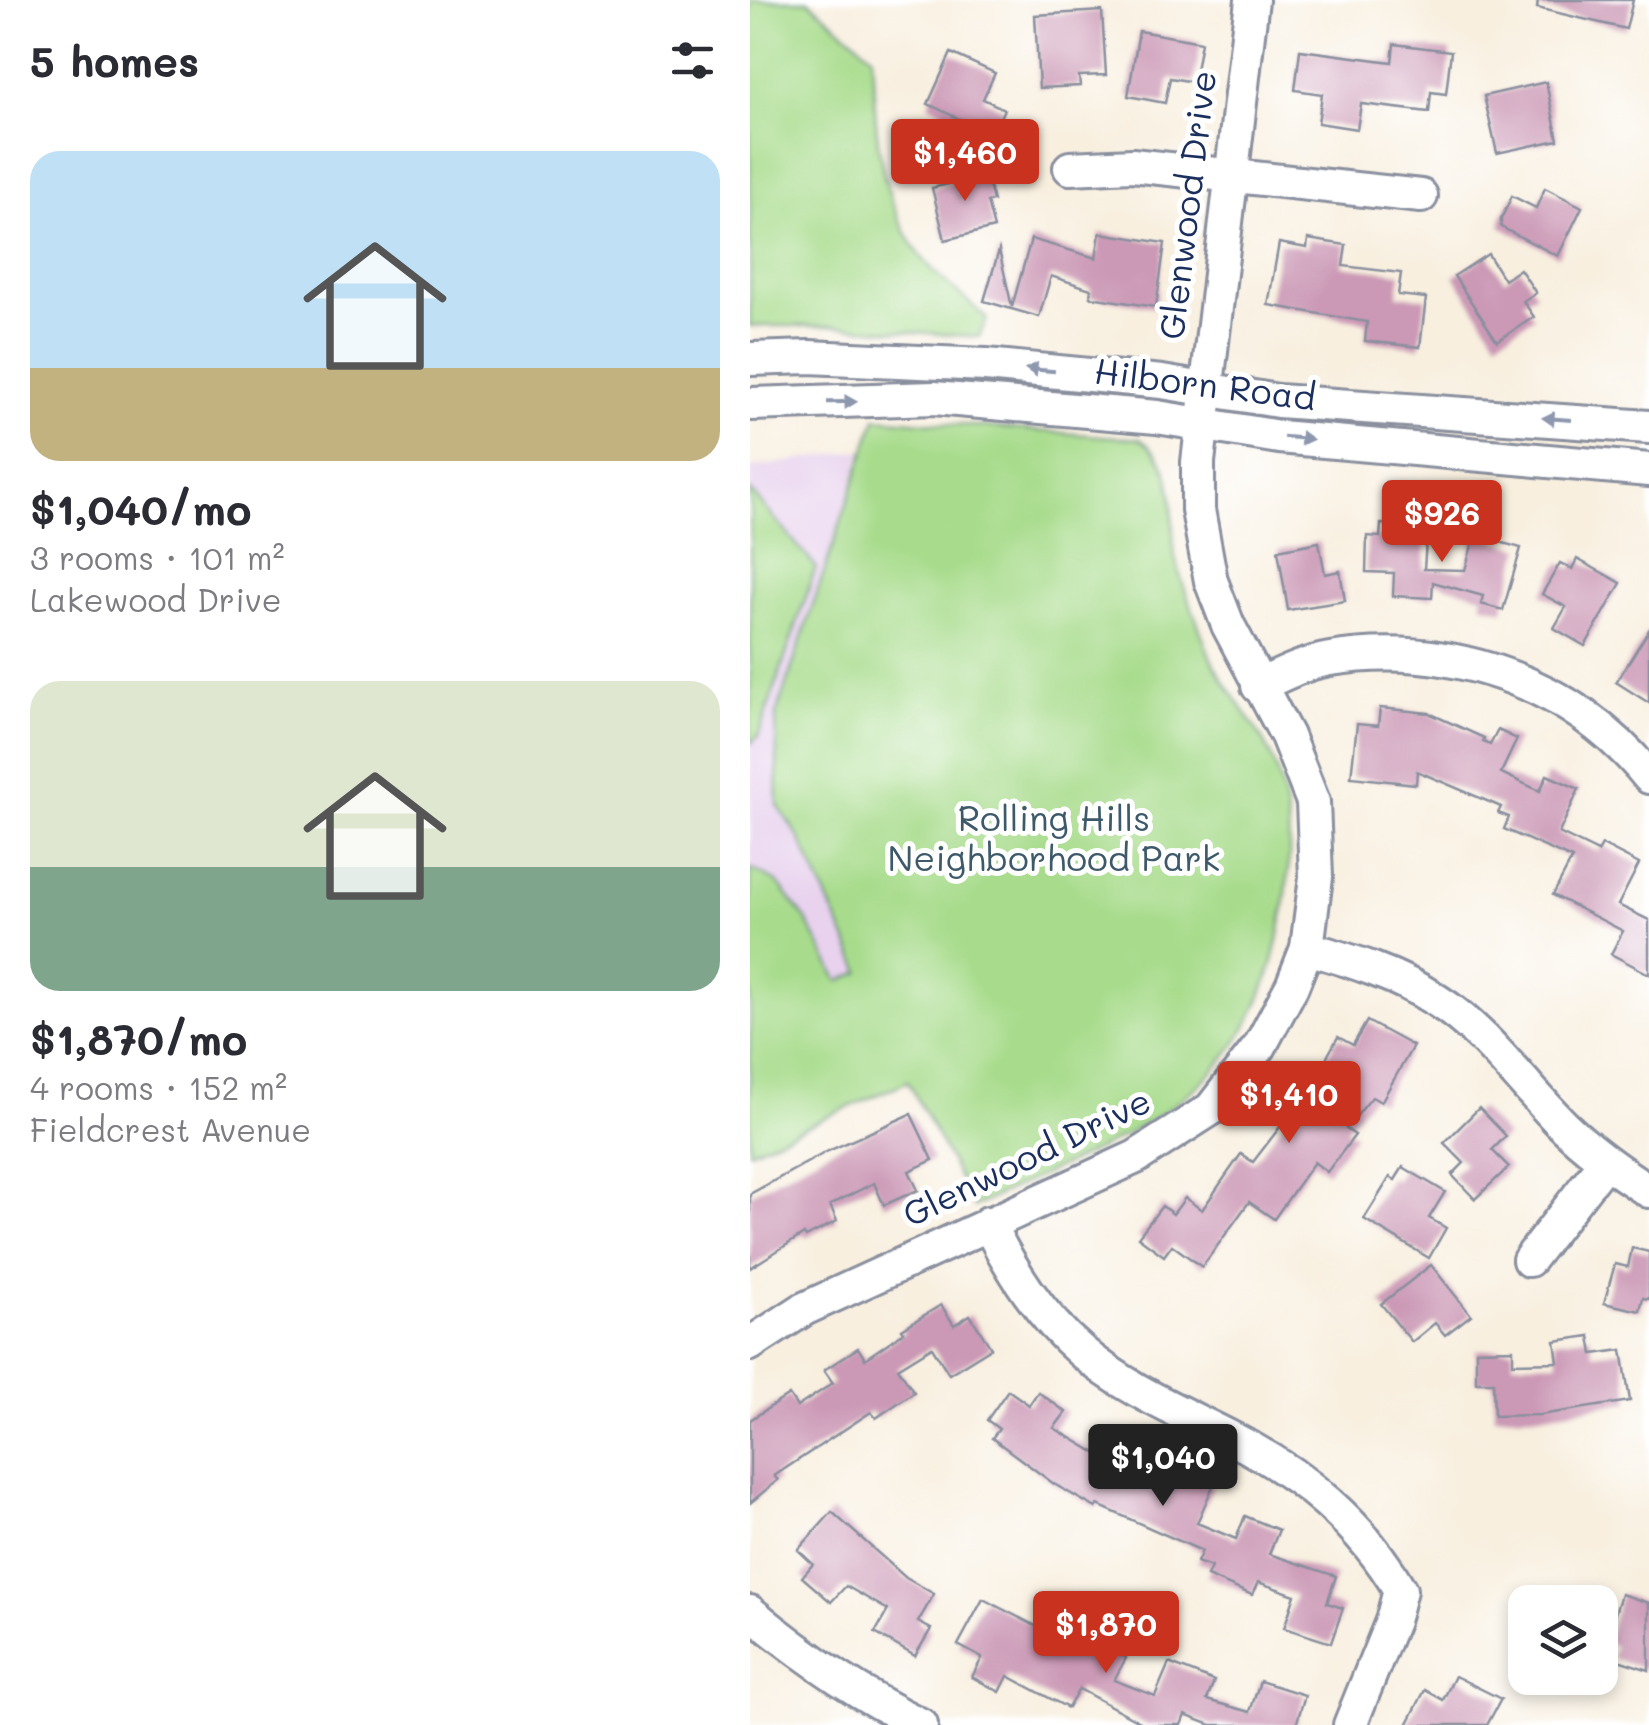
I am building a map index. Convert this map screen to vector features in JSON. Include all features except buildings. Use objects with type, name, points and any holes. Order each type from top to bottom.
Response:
[{"type":"street","name":"Glenwood Drive","points":[[750,1344],[804,1309],[1136,1156],[1210,1109],[1260,1046],[1307,948],[1316,877],[1313,802],[1287,736],[1258,686],[1211,581],[1198,510],[1197,468],[1252,0]]},
{"type":"street","points":[[1070,168],[1132,165],[1421,196]]},
{"type":"street","name":"Hilborn Road","points":[[750,359],[932,362],[1207,388],[1278,401],[1649,427]]},
{"type":"street","name":"Hilborn Road","points":[[750,404],[934,398],[1157,417],[1279,436],[1649,470]]},
{"type":"street","points":[[1258,686],[1328,659],[1409,653],[1486,668],[1541,688],[1592,722],[1638,762],[1649,777]]},
{"type":"street","points":[[1307,948],[1380,972],[1437,1000],[1483,1040],[1564,1126],[1604,1162],[1649,1192]]},
{"type":"street","points":[[1529,1260],[1604,1162]]},
{"type":"street","points":[[988,1222],[1036,1306],[1082,1352],[1139,1392],[1298,1476],[1342,1516],[1387,1567],[1400,1590],[1392,1621],[1350,1725]]},
{"type":"street","points":[[750,1612],[874,1702],[921,1725]]},
{"type":"shaded area","points":[[863,450],[776,715],[778,806],[799,837],[861,972],[750,1151],[750,468]]},
{"type":"green space","points":[[750,0],[808,0],[872,55],[880,155],[892,202],[922,258],[987,319],[979,337],[834,326],[750,326]]},
{"type":"green space","name":"Rolling Hills Neighborhood Park","points":[[876,418],[1140,439],[1153,450],[1168,476],[1175,556],[1184,589],[1214,664],[1269,752],[1287,818],[1288,871],[1281,925],[1265,987],[1240,1036],[1208,1076],[1169,1108],[1126,1135],[974,1207],[908,1081],[750,1151],[750,868],[777,882],[806,920],[839,981],[861,972],[799,837],[778,806],[776,715]]},
{"type":"green space","points":[[750,490],[816,567],[758,737],[750,743]]}]
